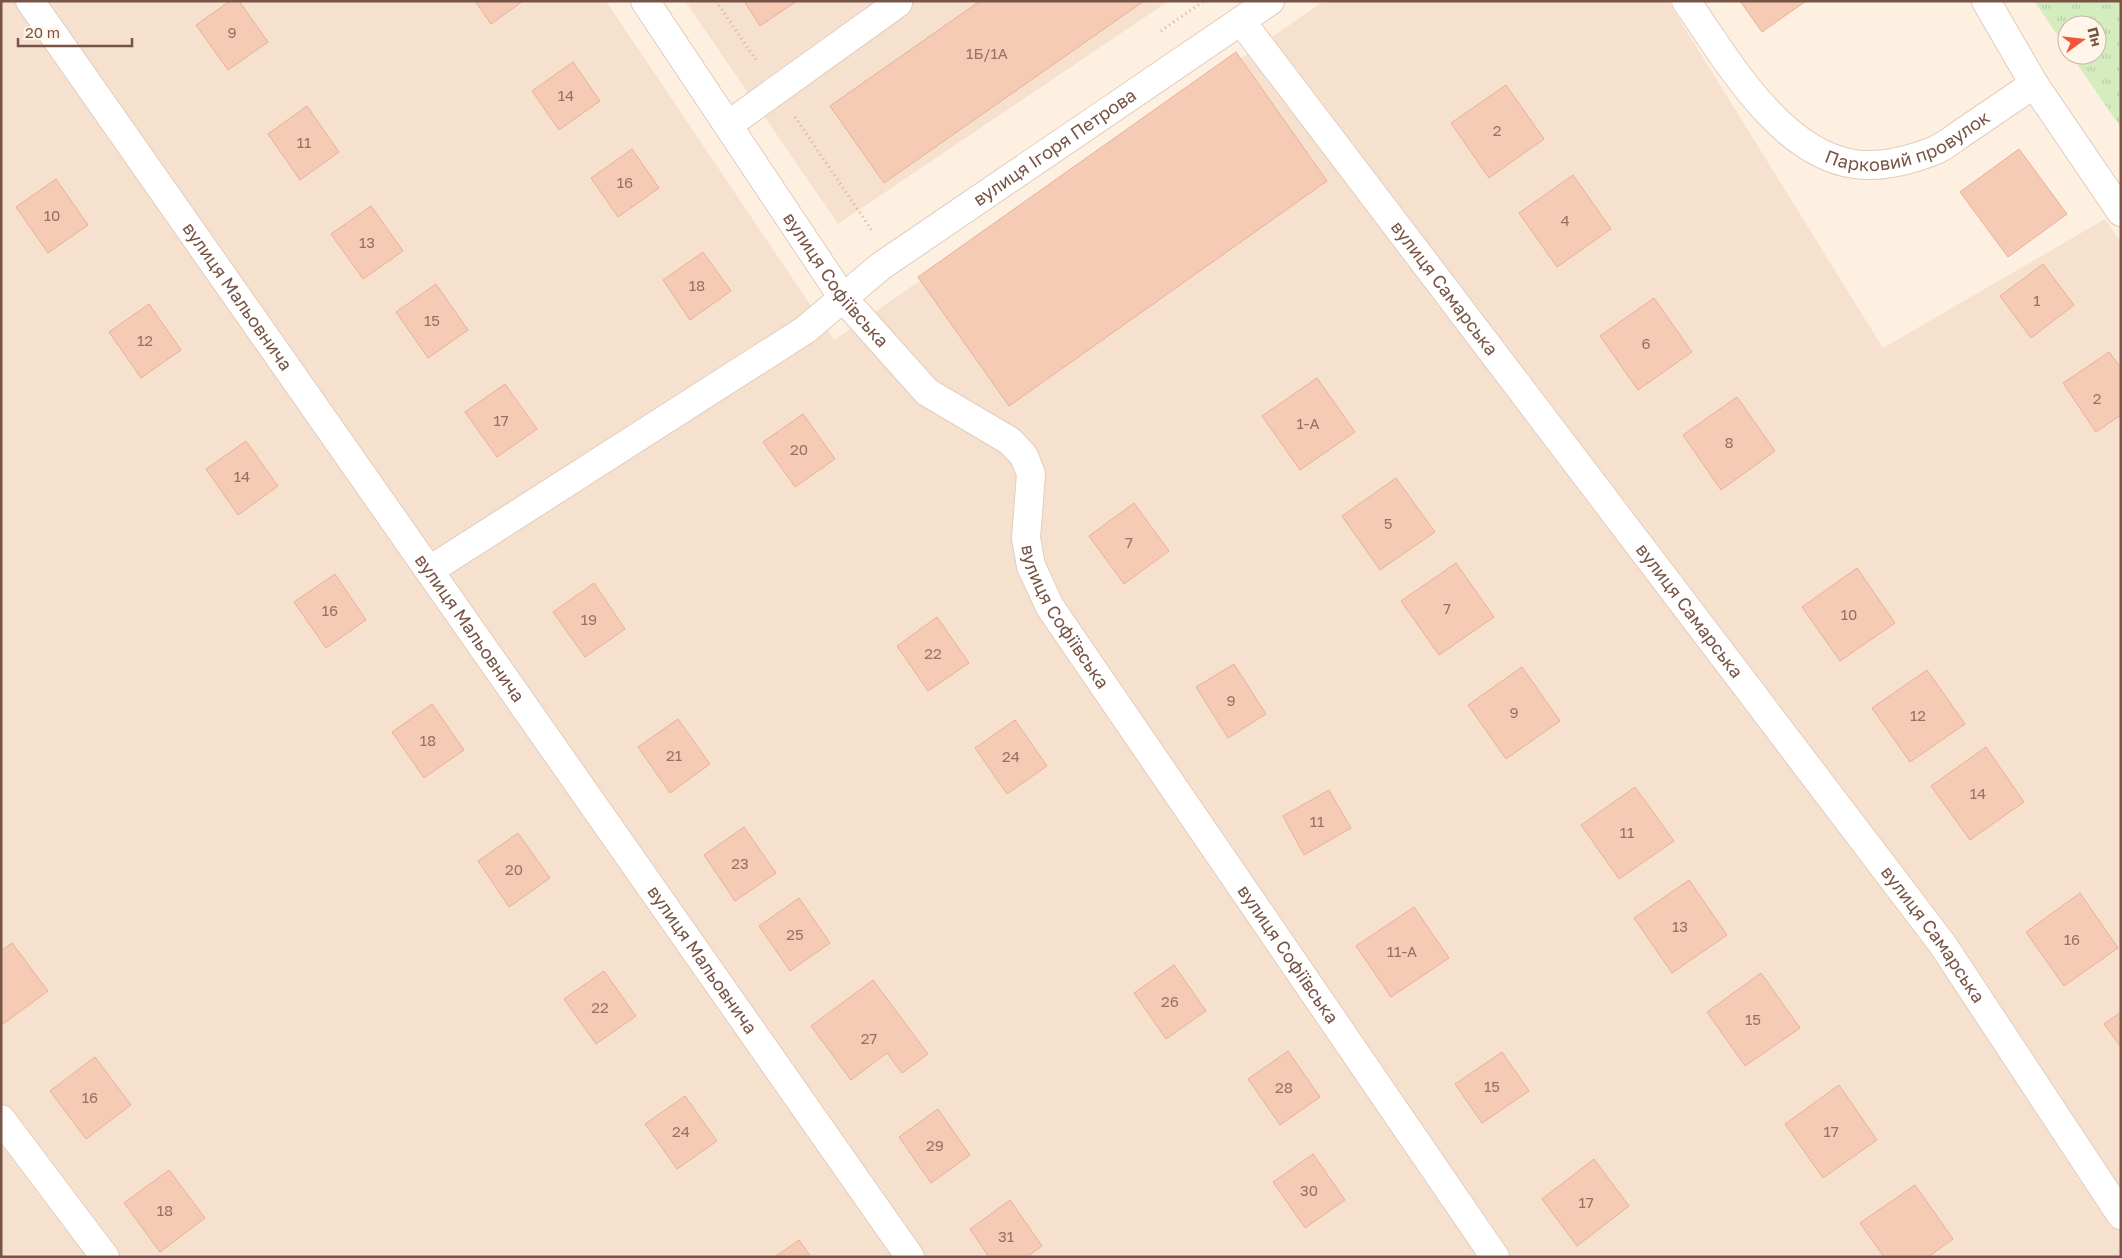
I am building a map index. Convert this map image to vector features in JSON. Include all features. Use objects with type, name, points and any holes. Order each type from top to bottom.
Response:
[{"type":"street","name":"вулиця Мальовнича","points":[[30,1],[430,570],[736,1012],[910,1257]]},
{"type":"street","name":"вулиця Софіївська","points":[[645,1],[844,298],[927,392],[1010,440],[1024,456],[1030,474],[1026,538],[1031,566],[1050,607],[1495,1257]]},
{"type":"street","name":"вулиця Ігоря Петрова","points":[[430,570],[805,330],[881,266],[1270,1]]},
{"type":"street","name":"Парковий провулок","points":[[1686,1],[1743,81],[1773,117],[1805,144],[1830,157],[1854,164],[1886,163],[1912,158],[1938,149],[2034,84]]},
{"type":"street","points":[[1986,1],[2034,84],[2121,212]]},
{"type":"street","points":[[728,125],[899,2]]},
{"type":"street","name":"вулиця Самарська","points":[[1241,21],[1943,945],[2121,1215]]},
{"type":"street","points":[[1,1118],[105,1257]]},
{"type":"path","points":[[716,1],[873,232],[881,226]]},
{"type":"path","points":[[1156,35],[1204,1]]},
{"type":"shaded area","points":[[1,1],[606,1],[834,340],[1324,1],[1668,1],[1883,348],[2105,219],[2121,242],[2121,1257],[1,1257]]},
{"type":"shaded area","points":[[685,1],[1169,1],[838,224]]},
{"type":"green space","points":[[2034,1],[2121,1],[2121,128],[2078,65],[2107,65],[2107,15],[2057,15],[2057,34]]},
{"type":"building","points":[[230,1],[239,1],[268,42],[228,70],[196,25]]},
{"type":"building","points":[[475,1],[523,1],[491,24]]},
{"type":"building","points":[[744,1],[797,1],[760,26]]},
{"type":"building","points":[[980,1],[1144,1],[884,183],[830,106]]},
{"type":"building","points":[[1740,1],[1806,1],[1762,32]]},
{"type":"building","points":[[1236,52],[1327,181],[1009,406],[918,277]]},
{"type":"building","points":[[573,62],[600,101],[559,130],[532,91]]},
{"type":"building","points":[[1506,85],[1544,139],[1489,178],[1451,123]]},
{"type":"building","points":[[307,106],[339,152],[300,180],[268,134]]},
{"type":"building","points":[[632,149],[659,188],[618,217],[591,178]]},
{"type":"building","points":[[2019,149],[2067,214],[2008,257],[1960,192]]},
{"type":"building","points":[[1573,175],[1611,229],[1557,267],[1519,213]]},
{"type":"building","points":[[56,179],[88,225],[48,253],[16,207]]},
{"type":"building","points":[[371,206],[403,251],[363,279],[331,234]]},
{"type":"building","points":[[703,252],[731,291],[690,320],[663,280]]},
{"type":"building","points":[[2043,264],[2074,305],[2031,338],[2000,296]]},
{"type":"building","points":[[436,284],[468,330],[428,358],[396,312]]},
{"type":"building","points":[[1654,298],[1692,352],[1638,390],[1600,336]]},
{"type":"building","points":[[149,304],[181,350],[141,378],[109,332]]},
{"type":"building","points":[[2109,352],[2121,368],[2121,415],[2096,432],[2063,383]]},
{"type":"building","points":[[1317,378],[1355,432],[1300,470],[1262,416]]},
{"type":"building","points":[[505,384],[537,429],[497,457],[465,412]]},
{"type":"building","points":[[1737,397],[1775,451],[1721,490],[1683,435]]},
{"type":"building","points":[[803,414],[835,459],[795,487],[763,442]]},
{"type":"building","points":[[246,441],[278,486],[238,515],[206,469]]},
{"type":"building","points":[[1396,478],[1435,532],[1380,570],[1342,516]]},
{"type":"building","points":[[1134,503],[1169,551],[1124,584],[1089,536]]},
{"type":"building","points":[[1456,563],[1494,617],[1439,655],[1401,601]]},
{"type":"building","points":[[1857,568],[1895,623],[1840,661],[1802,607]]},
{"type":"building","points":[[335,574],[366,620],[326,648],[294,602]]},
{"type":"building","points":[[594,583],[625,629],[585,657],[553,612]]},
{"type":"building","points":[[937,617],[969,663],[928,691],[897,646]]},
{"type":"building","points":[[1234,664],[1266,714],[1228,738],[1196,687]]},
{"type":"building","points":[[1522,667],[1560,721],[1506,759],[1468,705]]},
{"type":"building","points":[[1927,670],[1965,724],[1910,762],[1872,708]]},
{"type":"building","points":[[432,704],[464,750],[424,778],[392,732]]},
{"type":"building","points":[[678,719],[710,764],[670,793],[638,747]]},
{"type":"building","points":[[1015,720],[1047,766],[1007,794],[975,748]]},
{"type":"building","points":[[1986,747],[2024,802],[1970,840],[1931,786]]},
{"type":"building","points":[[1635,787],[1674,841],[1619,879],[1581,825]]},
{"type":"building","points":[[1329,790],[1351,828],[1304,855],[1283,816]]},
{"type":"building","points":[[744,827],[776,873],[735,901],[704,855]]},
{"type":"building","points":[[518,833],[550,878],[509,907],[478,861]]},
{"type":"building","points":[[1689,880],[1727,935],[1672,973],[1634,918]]},
{"type":"building","points":[[2080,893],[2118,948],[2064,986],[2026,932]]},
{"type":"building","points":[[799,898],[830,943],[790,971],[759,926]]},
{"type":"building","points":[[1414,907],[1449,958],[1391,997],[1356,946]]},
{"type":"building","points":[[12,943],[48,991],[3,1024],[1,1021],[1,951]]},
{"type":"building","points":[[1174,965],[1206,1011],[1166,1039],[1134,993]]},
{"type":"building","points":[[604,971],[636,1016],[596,1044],[564,999]]},
{"type":"building","points":[[1761,973],[1800,1028],[1745,1066],[1707,1012]]},
{"type":"building","points":[[873,980],[928,1054],[902,1073],[887,1053],[851,1080],[811,1026]]},
{"type":"building","points":[[2121,1012],[2121,1047],[2104,1024]]},
{"type":"building","points":[[1288,1051],[1320,1097],[1280,1125],[1248,1079]]},
{"type":"building","points":[[1502,1052],[1529,1091],[1482,1123],[1455,1084]]},
{"type":"building","points":[[95,1057],[131,1105],[86,1139],[50,1091]]},
{"type":"building","points":[[1839,1085],[1877,1140],[1823,1178],[1785,1124]]},
{"type":"building","points":[[685,1096],[717,1141],[677,1169],[645,1124]]},
{"type":"building","points":[[938,1109],[970,1155],[931,1183],[899,1137]]},
{"type":"building","points":[[1313,1154],[1345,1200],[1305,1228],[1273,1182]]},
{"type":"building","points":[[1594,1159],[1629,1206],[1577,1246],[1542,1199]]},
{"type":"building","points":[[169,1170],[205,1218],[160,1252],[124,1203]]},
{"type":"building","points":[[1915,1185],[1953,1239],[1928,1257],[1884,1257],[1860,1223]]},
{"type":"building","points":[[1010,1200],[1042,1246],[1027,1257],[989,1257],[970,1229]]},
{"type":"building","points":[[799,1240],[811,1257],[775,1257]]}]
